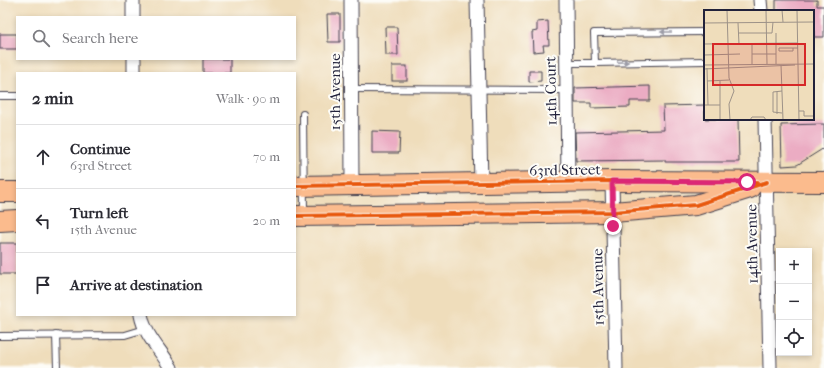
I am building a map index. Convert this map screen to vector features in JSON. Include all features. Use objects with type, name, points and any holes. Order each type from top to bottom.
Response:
[{"type":"main road","name":"63rd Street","points":[[300,186],[612,181],[824,182]]},
{"type":"main road","name":"63rd Street","points":[[300,216],[613,212],[696,205],[767,182]]},
{"type":"main road","points":[[0,192],[16,192]]},
{"type":"main road","points":[[0,220],[16,220]]},
{"type":"street","points":[[133,0],[133,16]]},
{"type":"street","name":"15th Avenue","points":[[350,0],[352,184]]},
{"type":"street","points":[[478,0],[478,90],[481,184]]},
{"type":"street","name":"14th Court","points":[[566,0],[568,182]]},
{"type":"street","points":[[760,0],[761,10]]},
{"type":"street","points":[[134,60],[134,72]]},
{"type":"street","name":"14th Avenue","points":[[765,120],[770,368]]},
{"type":"street","name":"15th Avenue","points":[[612,181],[616,368]]},
{"type":"street","points":[[141,316],[145,329],[171,368]]},
{"type":"lane","points":[[594,62],[594,33],[704,32]]},
{"type":"lane","points":[[567,63],[704,61]]},
{"type":"lane","points":[[351,89],[567,90]]},
{"type":"lane","points":[[0,96],[16,96]]},
{"type":"lane","points":[[300,216],[304,114]]},
{"type":"lane","points":[[0,336],[125,335],[145,329]]},
{"type":"lane","points":[[56,335],[57,368]]},
{"type":"building","points":[[776,0],[817,0],[817,6],[824,6],[824,37],[814,37],[814,10],[776,10]]},
{"type":"building","points":[[327,14],[340,14],[340,42],[328,42]]},
{"type":"building","points":[[548,21],[549,45],[543,45],[544,51],[533,52],[532,32],[537,31],[537,22]]},
{"type":"building","points":[[385,27],[397,27],[398,55],[386,55]]},
{"type":"building","points":[[0,34],[16,34],[16,49],[0,49]]},
{"type":"building","points":[[203,60],[230,60],[230,72],[203,72]]},
{"type":"building","points":[[392,66],[407,66],[407,81],[392,81]]},
{"type":"building","points":[[529,71],[541,71],[541,81],[529,82]]},
{"type":"building","points":[[650,86],[650,101],[630,101],[630,107],[591,108],[591,103],[575,103],[575,88]]},
{"type":"building","points":[[704,105],[704,120],[738,120],[739,162],[665,162],[665,160],[576,161],[575,132],[664,130],[663,106]]},
{"type":"building","points":[[824,124],[824,148],[797,165],[782,166],[781,125]]},
{"type":"building","points":[[372,131],[400,132],[399,153],[372,153]]},
{"type":"building","points":[[0,243],[16,243],[16,274],[0,274]]},
{"type":"cycle path","points":[[296,186],[612,181],[757,182]]},
{"type":"cycle path","points":[[296,216],[613,212],[696,205],[767,182]]},
{"type":"route","points":[[613,226],[612,181],[747,182]]}]
